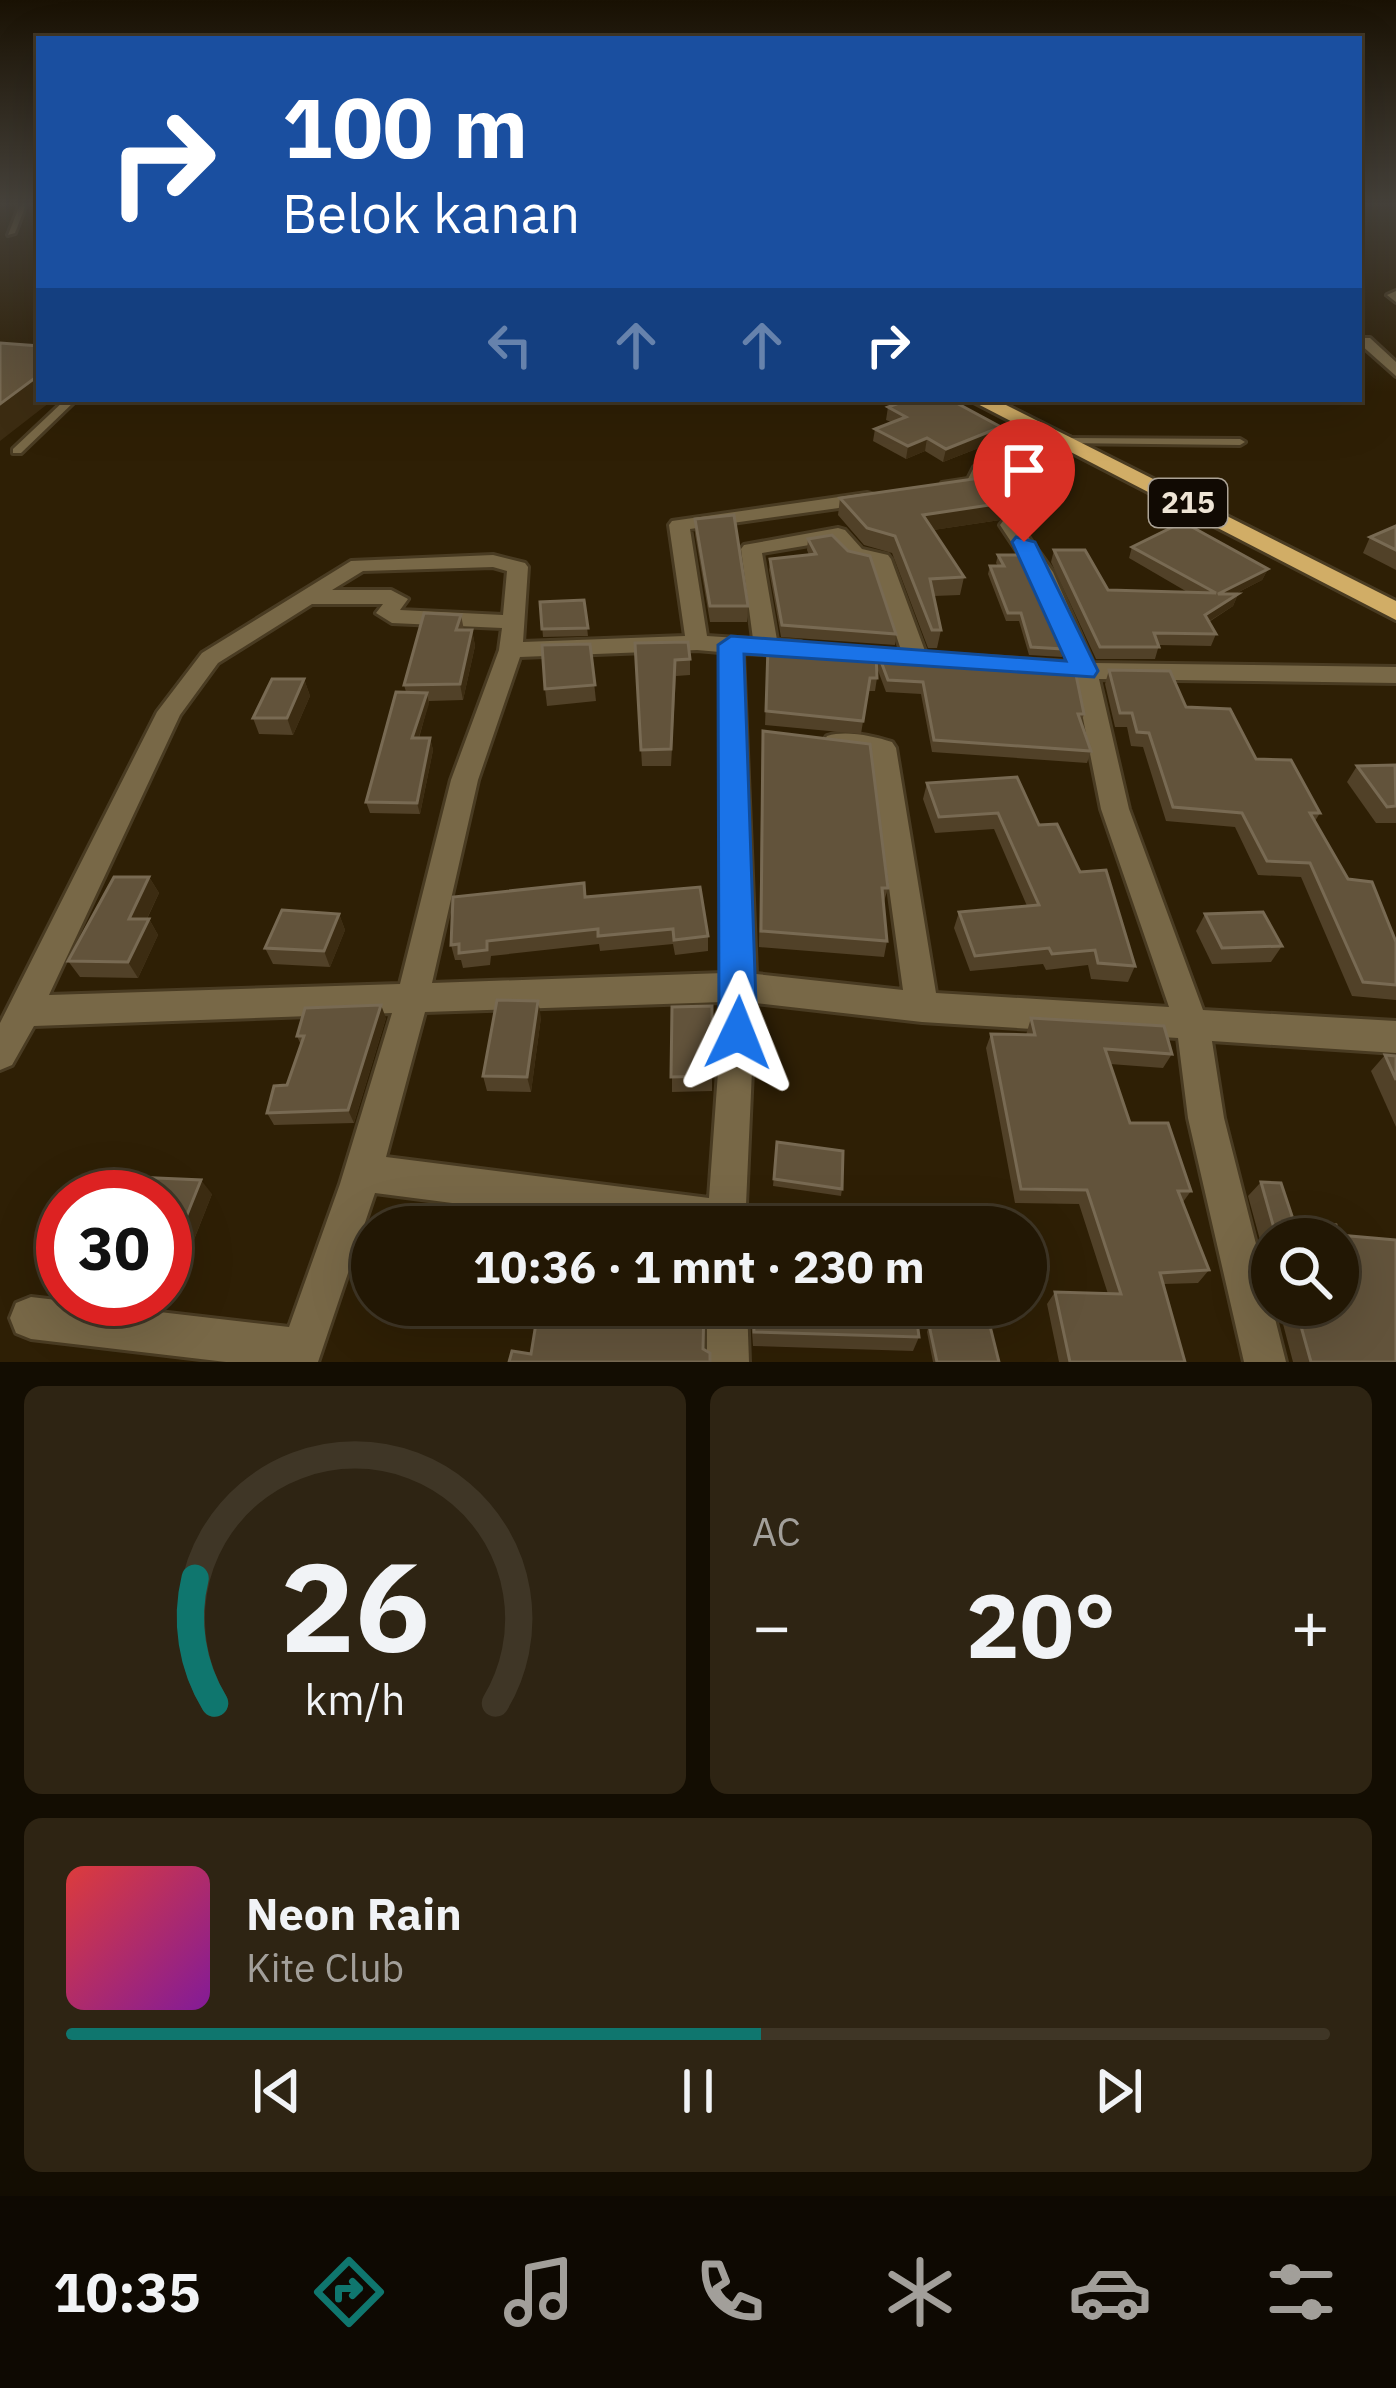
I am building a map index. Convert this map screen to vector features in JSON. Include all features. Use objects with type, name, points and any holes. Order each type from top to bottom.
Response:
[{"type":"main road","name":"215","points":[[984,402],[1396,611]]},
{"type":"street","points":[[1362,341],[1396,341]]},
{"type":"street","points":[[1362,341],[1396,371]]},
{"type":"street","points":[[930,490],[975,484],[980,471],[1064,441]]},
{"type":"street","points":[[697,643],[679,525],[885,496]]},
{"type":"street","points":[[1010,525],[1042,572],[1084,671],[1115,808],[1193,1028],[1206,1118],[1265,1362]]},
{"type":"street","points":[[766,646],[751,549],[838,534],[853,553],[881,560],[906,658],[1084,671],[1396,675]]},
{"type":"street","points":[[0,1054],[189,680],[210,658],[302,597],[366,562],[494,561],[520,570],[511,636],[457,794],[412,1000],[362,1173],[300,1356],[32,1318]]},
{"type":"street","points":[[302,597],[391,597],[397,599],[387,614],[392,616],[511,636],[837,652]]},
{"type":"street","points":[[727,1206],[740,987],[731,645]]},
{"type":"street","points":[[809,740],[883,748],[922,1007]]},
{"type":"street","points":[[25,1010],[740,987],[1193,1028],[1396,1037]]},
{"type":"street","points":[[362,1173],[602,1206]]},
{"type":"street","points":[[727,1326],[728,1362]]},
{"type":"lane","points":[[17,451],[69,402]]},
{"type":"lane","points":[[1064,441],[1240,442]]},
{"type":"building","points":[[0,343],[36,346],[36,377],[0,404]]},
{"type":"building","points":[[902,402],[955,402],[1001,427],[946,449],[927,438],[908,446],[875,429],[906,417],[888,407]]},
{"type":"building","points":[[980,478],[1003,503],[923,515],[964,577],[930,579],[941,630],[932,630],[895,536],[867,528],[840,498]]},
{"type":"building","points":[[734,515],[748,606],[710,606],[695,519]]},
{"type":"building","points":[[1183,522],[1268,569],[1218,594],[1238,594],[1205,615],[1216,634],[1154,633],[1159,647],[1100,647],[1054,550],[1085,550],[1108,590],[1216,593],[1132,547]]},
{"type":"building","points":[[1396,526],[1396,550],[1370,537]]},
{"type":"building","points":[[832,535],[848,551],[870,556],[896,634],[782,625],[770,559],[816,554],[808,539]]},
{"type":"building","points":[[998,555],[1021,555],[1064,649],[1031,647],[1021,613],[1008,613],[990,566],[1004,566]]},
{"type":"building","points":[[584,600],[588,628],[542,629],[540,602]]},
{"type":"building","points":[[424,613],[461,615],[456,630],[472,630],[460,684],[404,685]]},
{"type":"building","points":[[688,642],[690,659],[675,660],[671,749],[641,750],[635,643]]},
{"type":"building","points":[[590,644],[595,685],[545,689],[542,645]]},
{"type":"building","points":[[768,646],[876,654],[877,678],[870,678],[863,721],[766,711]]},
{"type":"building","points":[[879,656],[1075,670],[1084,714],[1078,714],[1091,751],[934,740],[923,682],[888,680]]},
{"type":"building","points":[[1109,670],[1170,671],[1186,707],[1230,709],[1256,759],[1291,760],[1320,813],[1310,813],[1348,879],[1372,882],[1396,942],[1396,985],[1363,982],[1310,863],[1267,861],[1242,813],[1173,807],[1149,733],[1137,732],[1132,713],[1120,713]]},
{"type":"building","points":[[272,679],[304,679],[287,718],[253,718]]},
{"type":"building","points":[[396,692],[427,693],[412,738],[430,738],[417,803],[366,802]]},
{"type":"building","points":[[763,731],[870,744],[888,888],[882,888],[887,941],[761,931]]},
{"type":"building","points":[[1395,765],[1396,806],[1387,807],[1357,766]]},
{"type":"building","points":[[1017,777],[1039,825],[1057,824],[1080,872],[1106,870],[1135,966],[1098,963],[1095,950],[1052,954],[1049,948],[975,956],[959,912],[1039,905],[998,813],[939,817],[927,783]]},
{"type":"building","points":[[114,877],[149,877],[129,919],[149,919],[128,962],[68,961]]},
{"type":"building","points":[[584,883],[585,897],[700,887],[708,936],[674,940],[673,929],[598,936],[598,929],[487,941],[487,950],[459,953],[459,944],[451,945],[453,897]]},
{"type":"building","points":[[282,910],[339,914],[324,951],[265,948]]},
{"type":"building","points":[[1263,912],[1282,946],[1222,948],[1205,914]]},
{"type":"building","points":[[497,1000],[538,1001],[527,1077],[483,1076]]},
{"type":"building","points":[[381,1005],[348,1110],[267,1113],[274,1086],[287,1085],[304,1036],[297,1036],[305,1008]]},
{"type":"building","points":[[712,1006],[712,1076],[671,1077],[672,1007]]},
{"type":"building","points":[[1031,1018],[1164,1026],[1172,1054],[1105,1049],[1130,1123],[1168,1123],[1191,1191],[1178,1191],[1209,1270],[1160,1273],[1185,1362],[1070,1362],[1055,1292],[1121,1294],[1087,1190],[1021,1189],[991,1034],[1035,1035]]},
{"type":"building","points":[[1385,1055],[1396,1056],[1396,1080]]},
{"type":"building","points":[[777,1142],[843,1151],[842,1189],[774,1179]]},
{"type":"building","points":[[192,1180],[201,1180],[192,1202]]},
{"type":"building","points":[[1261,1182],[1281,1183],[1293,1218],[1271,1218]]},
{"type":"building","points":[[1359,1237],[1396,1240],[1396,1362],[1311,1362],[1301,1326],[1359,1326]]},
{"type":"building","points":[[536,1326],[704,1326],[703,1349],[710,1353],[710,1362],[509,1362],[512,1351],[531,1354]]},
{"type":"building","points":[[754,1326],[918,1326],[919,1337],[754,1332]]},
{"type":"building","points":[[929,1326],[990,1326],[999,1362],[937,1362]]},
{"type":"route","points":[[738,1033],[731,645],[1084,671],[1042,572],[1024,542]]}]
